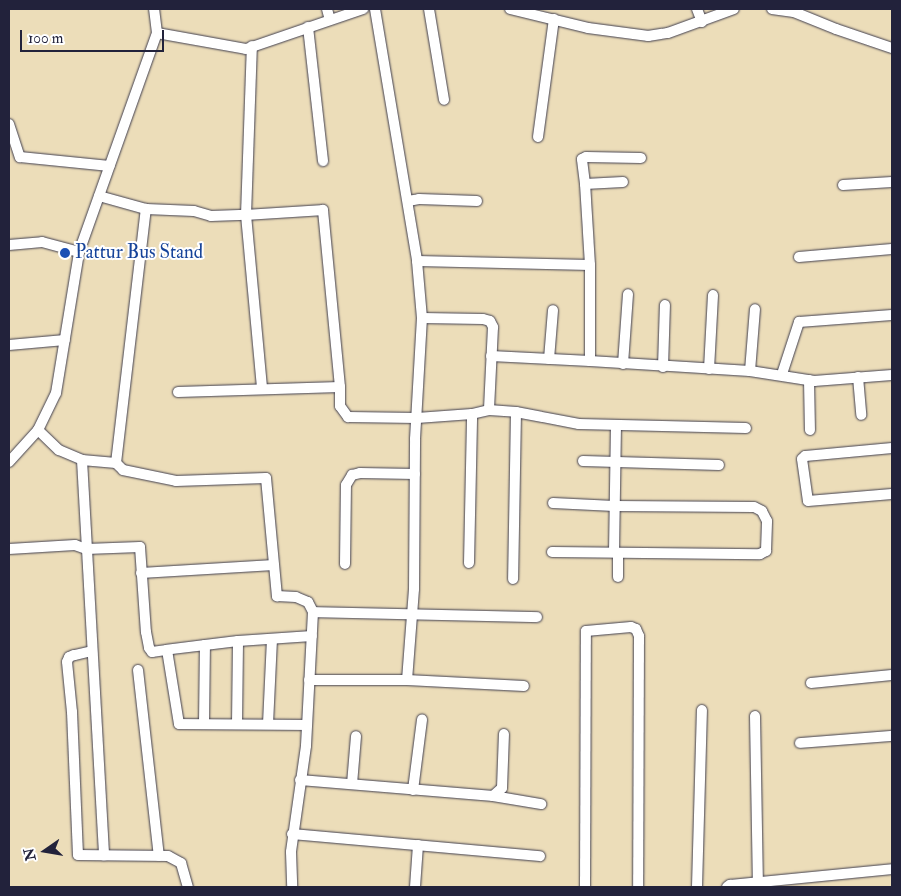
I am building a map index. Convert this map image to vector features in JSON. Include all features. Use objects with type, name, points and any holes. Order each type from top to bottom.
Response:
[{"type":"street","points":[[9,462],[38,430],[56,393],[79,252],[157,33],[154,9]]},
{"type":"street","points":[[327,9],[330,20]]},
{"type":"street","points":[[157,33],[246,49],[363,9]]},
{"type":"street","points":[[375,9],[408,201],[417,261],[422,318],[415,474],[412,613],[407,680]]},
{"type":"street","points":[[429,9],[444,100]]},
{"type":"street","points":[[510,9],[588,28],[648,36],[668,33],[734,9]]},
{"type":"street","points":[[697,9],[702,22]]},
{"type":"street","points":[[772,9],[794,12],[892,48]]},
{"type":"street","points":[[810,9],[813,20]]},
{"type":"street","points":[[538,137],[554,19]]},
{"type":"street","points":[[308,27],[323,161]]},
{"type":"street","points":[[252,46],[246,215],[262,388]]},
{"type":"street","points":[[9,124],[20,157],[110,166]]},
{"type":"street","points":[[590,361],[590,265],[582,159],[586,157],[641,158]]},
{"type":"street","points":[[585,184],[623,182]]},
{"type":"street","points":[[843,185],[892,182]]},
{"type":"street","points":[[99,196],[146,209],[194,211],[211,216],[323,210],[340,387],[340,406],[348,417],[417,418],[472,414],[489,410],[516,412],[579,424],[746,428]]},
{"type":"street","points":[[408,201],[419,198],[477,201]]},
{"type":"street","points":[[116,463],[146,209]]},
{"type":"street","points":[[9,245],[42,242],[79,252]]},
{"type":"street","points":[[799,257],[892,249]]},
{"type":"street","points":[[417,261],[590,265]]},
{"type":"street","points":[[623,364],[628,294]]},
{"type":"street","points":[[709,369],[713,295]]},
{"type":"street","points":[[663,367],[665,305]]},
{"type":"street","points":[[750,371],[755,309]]},
{"type":"street","points":[[549,358],[553,310]]},
{"type":"street","points":[[782,374],[799,322],[892,315]]},
{"type":"street","points":[[422,318],[483,319],[490,322],[493,327],[489,410]]},
{"type":"street","points":[[9,344],[65,340]]},
{"type":"street","points":[[491,356],[750,371],[782,374],[809,380],[892,375]]},
{"type":"street","points":[[858,377],[861,414]]},
{"type":"street","points":[[809,380],[810,430]]},
{"type":"street","points":[[178,392],[340,387]]},
{"type":"street","points":[[513,579],[516,412]]},
{"type":"street","points":[[469,563],[472,414]]},
{"type":"street","points":[[616,425],[614,552],[618,553]]},
{"type":"street","points":[[38,430],[59,450],[82,460],[116,463],[123,470],[176,481],[266,478],[277,596],[296,597],[308,602],[313,612],[307,725],[292,834],[292,887]]},
{"type":"street","points":[[892,448],[805,456],[802,459],[808,501],[892,494]]},
{"type":"street","points":[[82,460],[104,855]]},
{"type":"street","points":[[584,461],[719,464]]},
{"type":"street","points":[[345,564],[346,485],[352,475],[360,473],[415,474]]},
{"type":"street","points":[[552,503],[614,506],[754,507],[762,511],[767,522],[766,552],[756,554],[552,552]]},
{"type":"street","points":[[9,549],[75,545],[86,549],[140,547],[149,648],[152,652],[238,641],[312,636]]},
{"type":"street","points":[[618,553],[618,577]]},
{"type":"street","points":[[141,573],[274,565]]},
{"type":"street","points":[[313,612],[537,617]]},
{"type":"street","points":[[585,887],[586,631],[631,627],[636,629],[639,636],[638,887]]},
{"type":"street","points":[[268,724],[272,639]]},
{"type":"street","points":[[237,724],[238,641]]},
{"type":"street","points":[[204,724],[205,645]]},
{"type":"street","points":[[167,650],[179,724],[307,725]]},
{"type":"street","points":[[92,651],[69,657],[66,669],[72,712],[78,855],[168,856],[181,863],[188,887]]},
{"type":"street","points":[[138,670],[159,856]]},
{"type":"street","points":[[811,683],[892,675]]},
{"type":"street","points":[[309,680],[407,680],[524,686]]},
{"type":"street","points":[[696,887],[702,710]]},
{"type":"street","points":[[754,716],[758,883]]},
{"type":"street","points":[[413,790],[422,720]]},
{"type":"street","points":[[493,796],[502,788],[504,734]]},
{"type":"street","points":[[352,784],[356,736]]},
{"type":"street","points":[[800,743],[892,736]]},
{"type":"street","points":[[300,780],[493,796],[541,804]]},
{"type":"street","points":[[292,834],[540,856]]},
{"type":"street","points":[[415,887],[418,845]]},
{"type":"street","points":[[727,887],[730,885],[892,869]]},
{"type":"place","name":"Pattur Bus Stand","points":[[65,253]]}]
